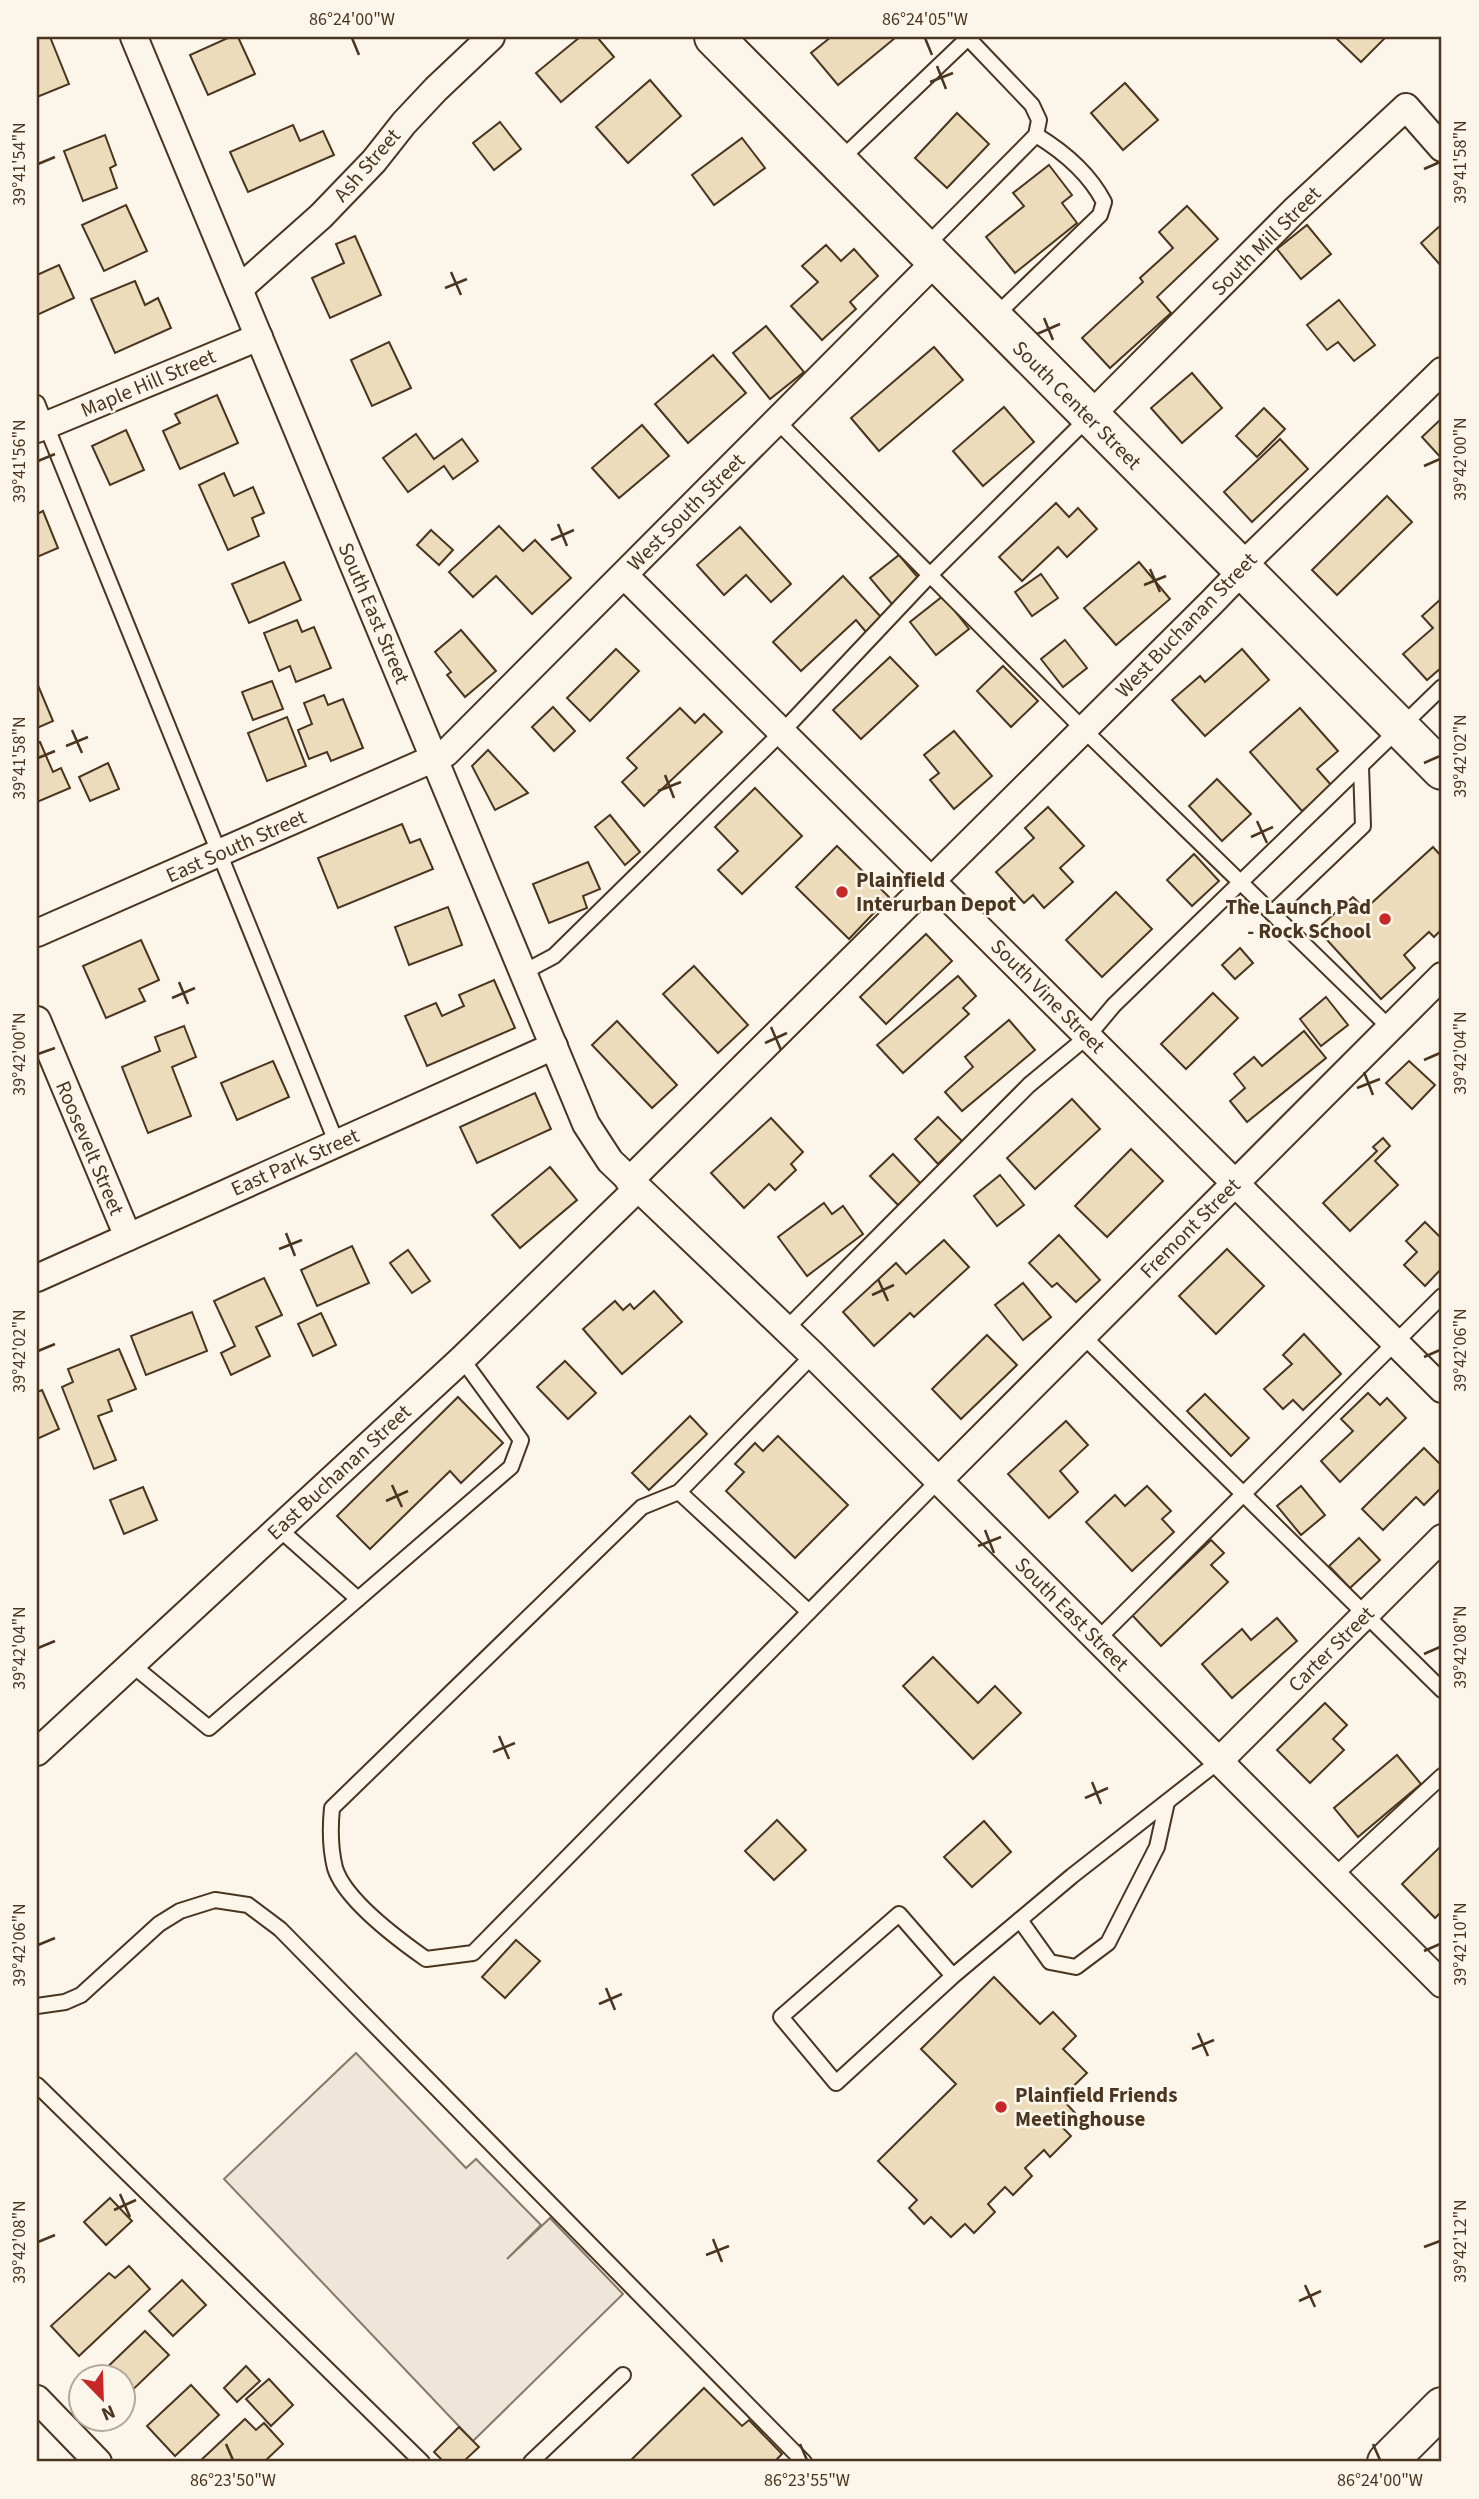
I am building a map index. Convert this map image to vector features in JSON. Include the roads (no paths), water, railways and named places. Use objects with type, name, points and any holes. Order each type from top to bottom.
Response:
[{"type":"main road","name":"South Center Street","points":[[714,37],[1442,770]]},
{"type":"main road","points":[[1387,2462],[1442,2407]]},
{"type":"street","name":"South East Street","points":[[134,37],[586,1124],[610,1161],[813,1355],[1442,1984]]},
{"type":"street","name":"Ash Street","points":[[239,289],[321,216],[374,161],[404,122],[491,37]]},
{"type":"street","name":"South Mill Street","points":[[1089,417],[1295,210],[1406,107],[1442,148]]},
{"type":"street","name":"West South Street","points":[[434,758],[446,753],[777,422],[929,256]]},
{"type":"street","name":"Maple Hill Street","points":[[40,419],[259,337]]},
{"type":"street","name":"West Buchanan Street","points":[[932,881],[1242,571],[1248,560],[1442,371]]},
{"type":"street","name":"South Vine Street","points":[[624,575],[1442,1389]]},
{"type":"street","name":"East South Street","points":[[37,933],[434,758]]},
{"type":"street","name":"East Buchanan Street","points":[[37,1752],[462,1359],[932,881]]},
{"type":"street","name":"Fremont Street","points":[[939,1480],[1442,976]]},
{"type":"street","name":"Roosevelt Street","points":[[37,1020],[128,1237]]},
{"type":"street","name":"East Park Street","points":[[37,1278],[554,1046]]},
{"type":"street","name":"Carter Street","points":[[1219,1761],[1442,1538]]},
{"type":"street","points":[[37,2399],[98,2462]]},
{"type":"lane","points":[[838,163],[968,38],[1032,105],[1039,120],[1036,135],[929,256]]},
{"type":"lane","points":[[992,319],[1100,215],[1104,202],[1095,185],[1061,150],[1036,135]]},
{"type":"lane","points":[[524,972],[542,965],[561,950],[782,732],[930,575],[1089,417]]},
{"type":"lane","points":[[40,419],[337,1144]]},
{"type":"lane","points":[[777,422],[1084,730],[1390,1028]]},
{"type":"lane","points":[[786,1329],[1029,1085],[1088,1036],[1114,1005],[1402,729],[1442,687]]},
{"type":"lane","points":[[1272,913],[1363,826],[1361,766]]},
{"type":"lane","points":[[1098,1639],[1442,1296]]},
{"type":"lane","points":[[1083,1336],[1442,1690]]},
{"type":"lane","points":[[813,1355],[679,1492],[642,1507],[332,1808],[329,1831],[335,1869],[348,1891],[404,1944],[426,1959],[473,1953],[939,1480]]},
{"type":"lane","points":[[131,1664],[209,1728],[511,1467],[522,1440],[462,1359]]},
{"type":"lane","points":[[679,1492],[809,1612]]},
{"type":"lane","points":[[278,1528],[358,1599]]},
{"type":"lane","points":[[953,1976],[899,1914],[781,2017],[836,2083],[953,1976],[1219,1761]]},
{"type":"lane","points":[[1334,1876],[1442,1776]]},
{"type":"lane","points":[[1020,1920],[1050,1962],[1076,1967],[1108,1943],[1157,1847],[1167,1802]]},
{"type":"lane","points":[[37,2006],[65,2002],[81,1995],[159,1924],[180,1911],[215,1900],[247,1905],[280,1929],[804,2462]]},
{"type":"lane","points":[[37,2085],[422,2462]]},
{"type":"lane","points":[[531,2462],[623,2375]]},
{"type":"place","name":"Plainfield Interurban Depot","points":[[842,892]]},
{"type":"place","name":"The Launch Pad - Rock School","points":[[1385,919]]},
{"type":"place","name":"Plainfield Friends Meetinghouse","points":[[1001,2107]]}]
